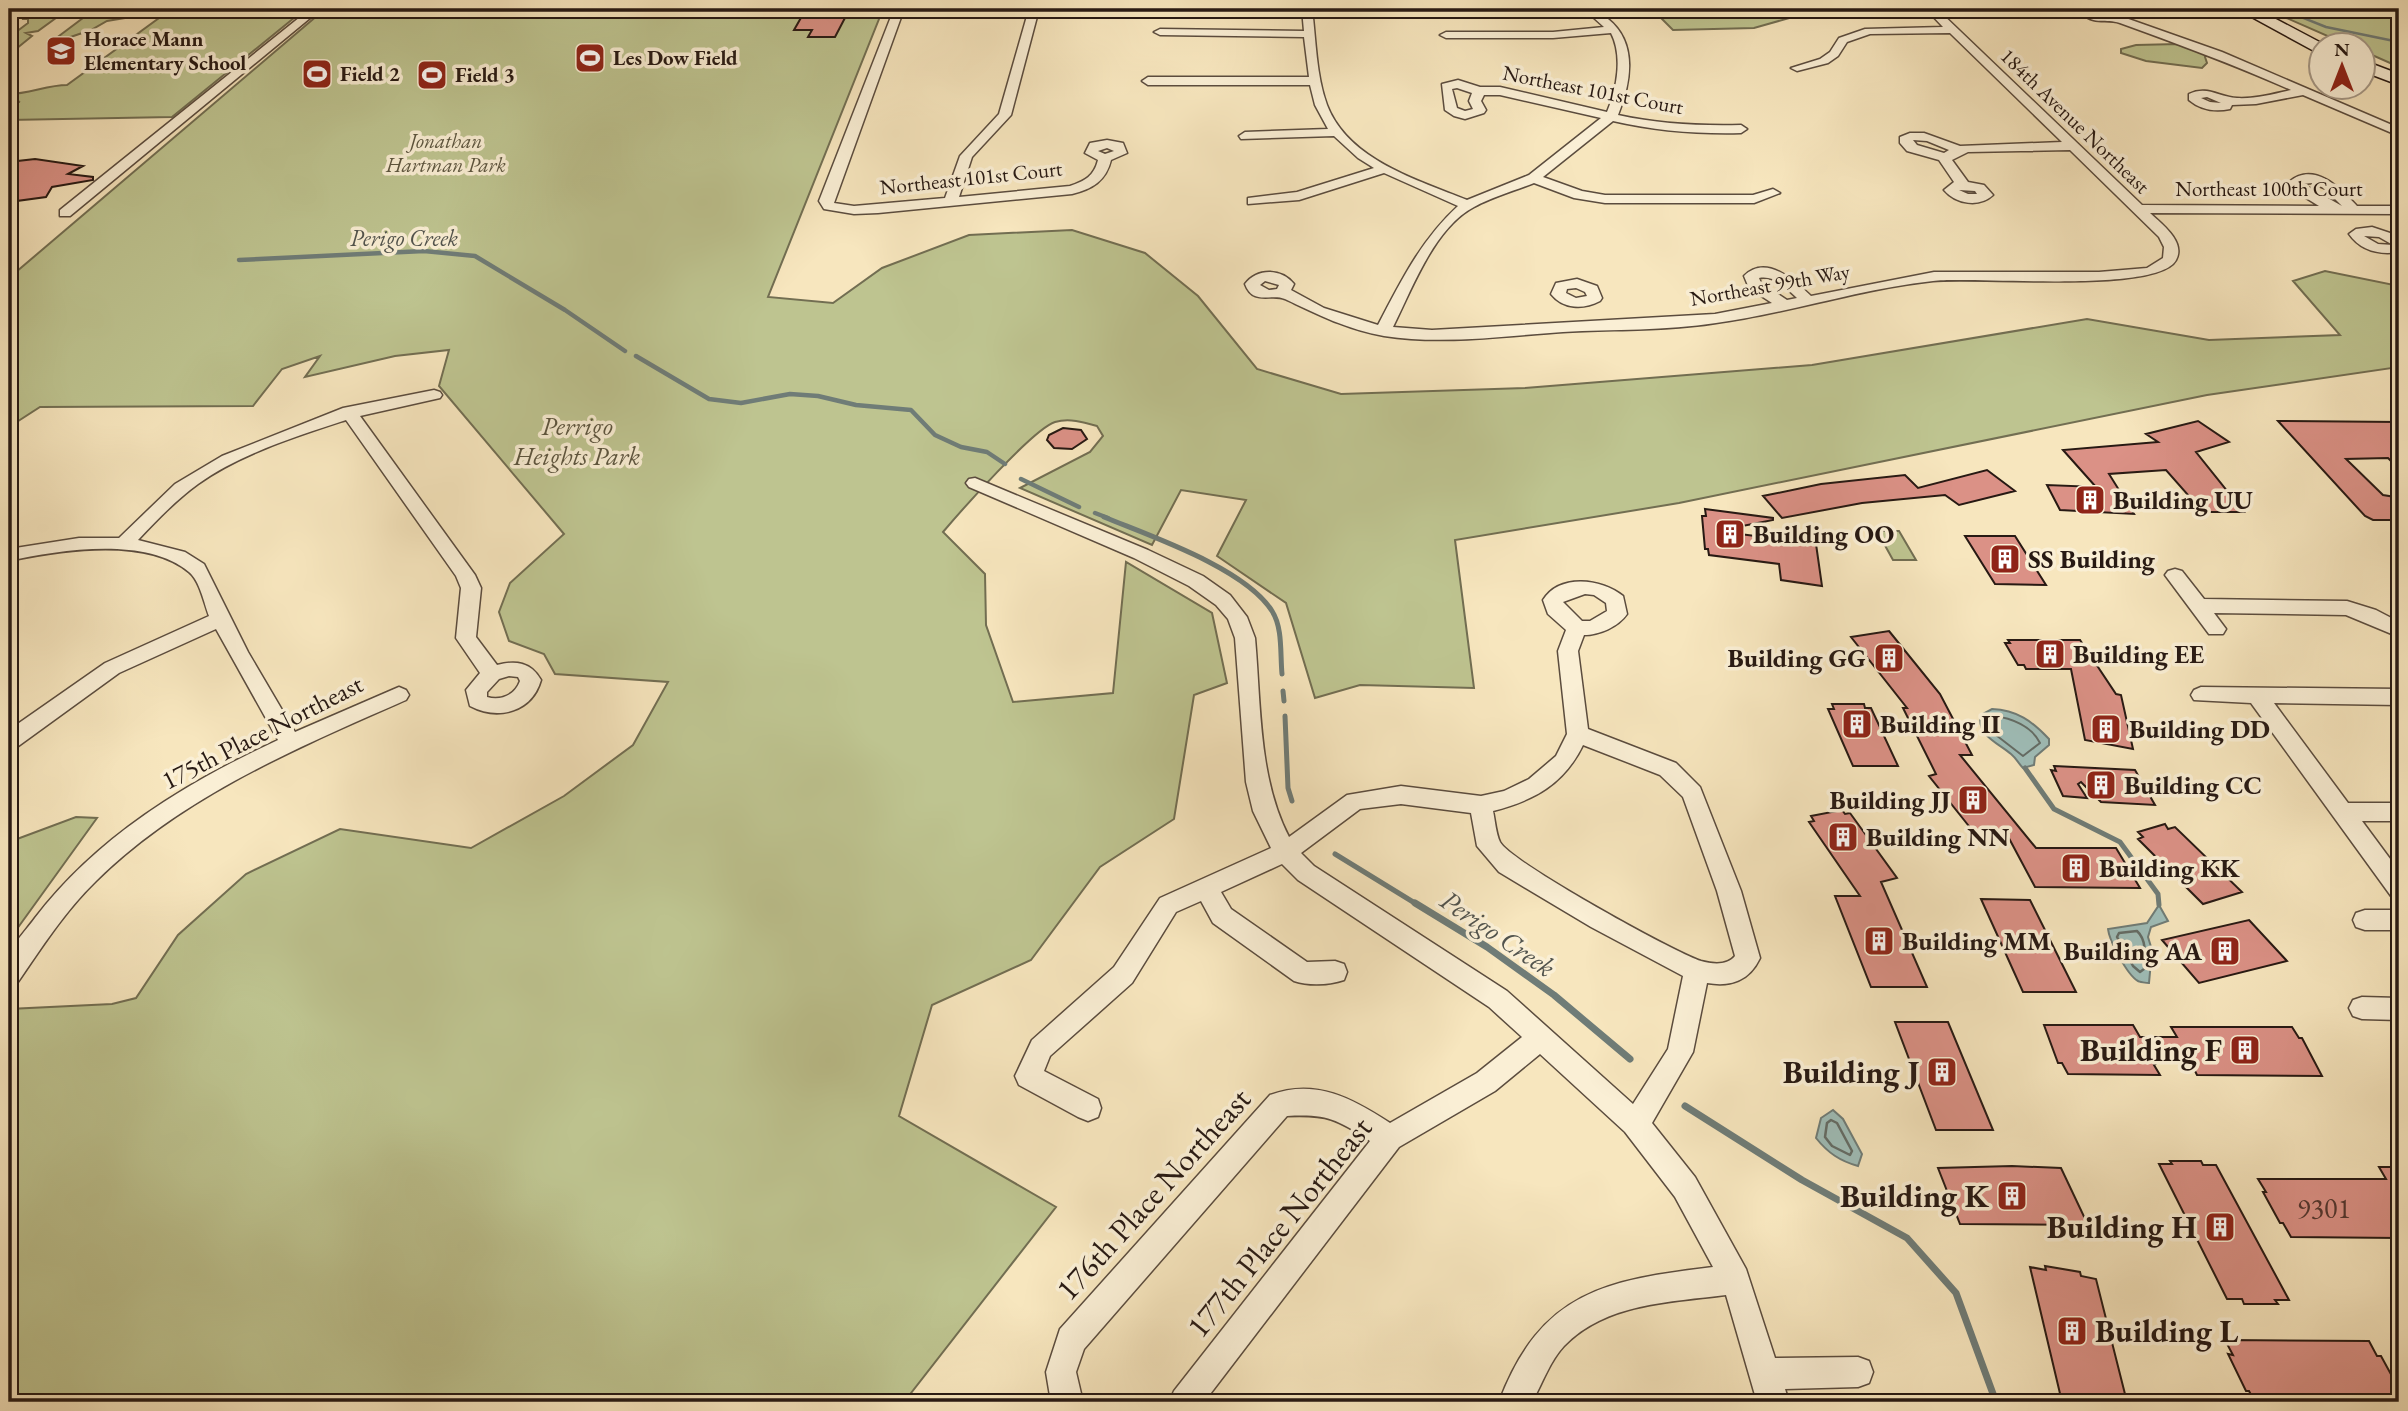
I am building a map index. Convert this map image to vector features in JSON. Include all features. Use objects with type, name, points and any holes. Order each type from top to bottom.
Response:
[{"type":"main road","points":[[2245,9],[2306,40]]},
{"type":"main road","points":[[2376,71],[2399,80]]},
{"type":"street","points":[[65,213],[316,9]]},
{"type":"street","name":"Northeast 101st Court","points":[[899,9],[860,105],[857,122],[826,201],[835,209],[950,203],[1072,190],[1098,179],[1105,158]]},
{"type":"street","points":[[950,203],[965,156],[1004,115],[1034,9]]},
{"type":"street","points":[[1307,9],[1315,81],[1322,107],[1336,132],[1384,169],[1468,205]]},
{"type":"street","points":[[1383,331],[1423,253],[1442,228],[1468,205],[1534,178],[1611,116],[1621,93],[1623,45],[1614,29],[1590,9]]},
{"type":"street","name":"184th Avenue Northeast","points":[[1931,9],[2165,235],[2171,247],[2170,259],[2162,267]]},
{"type":"street","points":[[2116,18],[2218,54],[2399,132]]},
{"type":"street","points":[[1446,34],[1553,35],[1614,29]]},
{"type":"street","points":[[1797,68],[1824,61],[1834,54],[1843,40],[1869,31],[1953,30]]},
{"type":"street","points":[[1160,33],[1310,34]]},
{"type":"street","points":[[1149,81],[1315,81]]},
{"type":"street","name":"Northeast 101st Court","points":[[1479,91],[1500,91],[1670,128],[1741,129]]},
{"type":"street","points":[[2228,101],[2304,92]]},
{"type":"street","points":[[1245,136],[1336,132]]},
{"type":"street","points":[[1960,150],[1923,136],[1908,137],[1904,140],[1912,148],[1946,158],[1960,150],[2004,146],[2072,146]]},
{"type":"street","points":[[1946,158],[1948,167],[1962,184]]},
{"type":"street","points":[[1253,201],[1299,196],[1384,169]]},
{"type":"street","points":[[1534,178],[1579,195],[1605,200],[1754,200],[1773,193]]},
{"type":"street","name":"Northeast 100th Court","points":[[2140,209],[2399,210]]},
{"type":"street","points":[[2343,210],[2367,231]]},
{"type":"street","points":[[2399,242],[2387,235],[2367,231],[2356,234],[2363,243],[2384,249],[2399,248]]},
{"type":"street","name":"Northeast 99th Way","points":[[1283,292],[1319,312],[1383,331],[1432,335],[1715,319],[1934,276],[2109,276],[2150,272],[2162,267]]},
{"type":"street","points":[[1786,306],[1754,285],[1751,276],[1764,272],[1780,276],[1808,302]]},
{"type":"street","points":[[1582,303],[1596,325]]},
{"type":"street","points":[[124,544],[164,503],[203,472],[268,443],[349,412],[389,401],[434,395]]},
{"type":"street","points":[[349,412],[465,575],[471,589],[467,638],[492,674]]},
{"type":"street","points":[[975,484],[1141,554],[1196,581],[1223,600],[1237,617],[1245,638],[1257,782],[1264,811],[1285,852],[1306,873],[1498,999],[1635,1122],[1685,1187],[1736,1279],[1769,1388],[1858,1372]]},
{"type":"street","points":[[9,555],[72,546],[124,544],[169,553],[198,569],[220,619],[290,743]]},
{"type":"street","points":[[2175,575],[2216,629]]},
{"type":"street","points":[[2198,606],[2347,608],[2369,615],[2399,631]]},
{"type":"street","points":[[9,741],[112,668],[220,619]]},
{"type":"street","points":[[1088,1108],[1028,1076],[1041,1048],[1124,975],[1168,905],[1285,852],[1354,801],[1401,795],[1481,805],[1510,798],[1537,785],[1564,762],[1578,734],[1568,651],[1577,628]]},
{"type":"street","name":"175th Place Northeast","points":[[9,974],[65,898],[98,864],[136,832],[184,798],[290,743],[399,695]]},
{"type":"street","points":[[2201,695],[2399,696]]},
{"type":"street","points":[[2256,695],[2399,889]]},
{"type":"street","points":[[1481,805],[1489,846],[1507,865],[1600,920],[1697,971],[1724,975],[1741,969],[1748,958],[1729,891],[1692,793],[1668,769],[1578,734]]},
{"type":"street","points":[[2343,812],[2399,812]]},
{"type":"street","points":[[1206,888],[1222,916],[1303,973],[1335,972]]},
{"type":"street","points":[[2365,920],[2399,920]]},
{"type":"street","points":[[1635,1122],[1646,1109],[1680,1052],[1697,971]]},
{"type":"street","points":[[2362,1008],[2399,1009]]},
{"type":"street","name":"177th Place Northeast","points":[[1185,1402],[1389,1138],[1486,1083],[1542,1037]]},
{"type":"street","name":"176th Place Northeast","points":[[1068,1402],[1061,1372],[1071,1340],[1280,1104],[1312,1102],[1341,1107],[1389,1138]]},
{"type":"street","points":[[1516,1402],[1553,1337],[1581,1313],[1613,1300],[1736,1279]]},
{"type":"green space","points":[[171,9],[305,9],[172,117],[9,120],[9,101],[20,102],[9,98],[9,94],[67,85],[159,18],[151,15]]},
{"type":"green space","points":[[325,9],[883,9],[768,297],[833,303],[882,268],[969,235],[1072,230],[1145,253],[1198,296],[1257,369],[1341,394],[1525,388],[1812,365],[2087,319],[2209,340],[2340,335],[2293,281],[2325,271],[2399,286],[2399,367],[2207,395],[1679,503],[1455,540],[1474,688],[1360,685],[1315,698],[1286,603],[1217,556],[1246,500],[1181,490],[1152,545],[1020,488],[1090,452],[1103,436],[1097,426],[1071,420],[1055,422],[1014,455],[943,532],[985,574],[986,625],[1013,702],[1113,693],[1126,562],[1212,613],[1227,683],[1194,695],[1174,819],[1100,867],[1031,960],[932,1005],[899,1116],[1056,1207],[904,1402],[9,1402],[9,1009],[112,1004],[136,998],[178,935],[246,874],[340,829],[471,848],[564,796],[633,745],[668,682],[555,674],[544,654],[509,641],[499,612],[510,583],[564,534],[439,386],[449,350],[395,356],[305,377],[320,356],[282,369],[253,406],[40,407],[9,427],[9,278]]},
{"type":"green space","points":[[1652,9],[1803,9],[1807,13],[1754,28],[1673,30]]},
{"type":"green space","points":[[2266,9],[2379,9],[2399,14],[2399,67],[2376,57],[2376,32],[2318,32]]},
{"type":"green space","points":[[32,14],[70,15],[67,18],[56,18],[38,31],[26,33],[32,36],[16,49],[9,48],[9,39],[14,37],[12,35],[28,23],[28,19],[22,19]]},
{"type":"green space","points":[[87,15],[137,16],[107,21],[91,30],[47,45]]},
{"type":"green space","points":[[2178,44],[2208,55],[2205,57],[2207,63],[2202,68],[2146,61],[2121,53],[2121,49],[2136,45]]},
{"type":"green space","points":[[1877,531],[1899,531],[1916,560],[1893,560]]},
{"type":"green space","points":[[76,817],[97,818],[9,940],[9,842]]},
{"type":"water","points":[[1992,709],[2024,718],[2049,739],[2049,745],[2035,757],[2034,765],[2023,768],[1985,733],[1980,722],[1981,715]]},
{"type":"water","points":[[2159,905],[2168,921],[2151,927],[2148,937],[2152,950],[2149,983],[2140,982],[2124,965],[2108,929],[2147,923]]},
{"type":"water","points":[[1833,1110],[1843,1119],[1862,1154],[1858,1166],[1835,1156],[1816,1138],[1821,1118]]},
{"type":"building","points":[[847,14],[835,37],[808,37],[812,30],[794,30],[802,16]]},
{"type":"building","points":[[35,159],[83,166],[68,174],[93,177],[93,180],[52,187],[46,197],[9,202],[9,162]]},
{"type":"building","points":[[2198,421],[2229,442],[2196,452],[2244,512],[2203,512],[2166,470],[2109,474],[2134,514],[2060,510],[2047,485],[2096,487],[2063,450],[2158,442],[2146,434]]},
{"type":"building","points":[[2278,421],[2399,422],[2399,469],[2388,458],[2346,459],[2383,495],[2395,497],[2399,501],[2399,520],[2373,520],[2365,516]]},
{"type":"building","points":[[1063,428],[1081,430],[1087,439],[1072,449],[1054,448],[1047,440],[1049,435]]},
{"type":"building","points":[[1987,470],[2015,491],[1959,505],[1945,495],[1862,503],[1782,518],[1763,496],[1821,484],[1905,475],[1918,488]]},
{"type":"building","points":[[1705,509],[1773,518],[1717,531],[1816,544],[1822,586],[1781,580],[1779,564],[1709,555],[1708,549],[1705,549],[1702,516],[1706,516]]},
{"type":"building","name":"SS Building","points":[[1965,536],[2015,536],[2046,585],[1995,584]]},
{"type":"building","points":[[1889,631],[1940,694],[1972,755],[1960,755],[2036,848],[2116,848],[2140,888],[2035,887],[2004,829],[1976,835],[1929,776],[1936,774],[1903,708],[1907,708],[1851,637]]},
{"type":"building","points":[[2008,640],[2080,640],[2116,694],[2121,695],[2133,749],[2085,740],[2071,669],[2026,669],[2024,665],[2018,665],[2005,643],[2010,643]]},
{"type":"building","name":"Building II","points":[[1832,704],[1864,704],[1865,708],[1871,708],[1898,766],[1853,766],[1828,709],[1834,709]]},
{"type":"building","name":"Building CC","points":[[2054,766],[2135,770],[2155,805],[2101,802],[2081,782],[2078,784],[2087,798],[2063,796],[2051,770],[2056,771]]},
{"type":"building","points":[[1842,810],[1845,814],[1850,813],[1897,878],[1881,882],[1927,987],[1871,987],[1835,896],[1860,896],[1809,822],[1814,821],[1811,816]]},
{"type":"building","points":[[2165,824],[2168,829],[2175,827],[2242,892],[2203,904],[2138,839],[2143,837],[2138,832]]},
{"type":"building","points":[[1981,899],[2030,900],[2076,992],[2023,992]]},
{"type":"building","name":"Building AA","points":[[2249,920],[2287,961],[2199,983],[2162,940]]},
{"type":"building","name":"Building J","points":[[1895,1022],[1948,1022],[1993,1130],[1936,1130]]},
{"type":"building","points":[[2044,1025],[2133,1025],[2140,1037],[2177,1037],[2171,1027],[2292,1027],[2299,1038],[2302,1038],[2322,1076],[2197,1075],[2191,1063],[2157,1063],[2154,1065],[2160,1075],[2068,1074],[2062,1063],[2058,1063]]},
{"type":"building","name":"Building H","points":[[2170,1161],[2201,1161],[2203,1165],[2216,1165],[2289,1300],[2275,1300],[2278,1304],[2244,1304],[2242,1299],[2227,1299],[2159,1164],[2172,1164]]},
{"type":"building","points":[[2379,1167],[2399,1167],[2399,1238],[2291,1237],[2283,1223],[2280,1223],[2258,1179],[2386,1179]]},
{"type":"building","name":"Building K","points":[[1938,1168],[2061,1168],[2088,1225],[1960,1224]]},
{"type":"building","name":"Building L","points":[[2045,1266],[2080,1272],[2081,1276],[2096,1279],[2127,1402],[2062,1402],[2030,1267],[2046,1270]]},
{"type":"building","points":[[2225,1340],[2369,1341],[2377,1356],[2381,1356],[2399,1389],[2399,1402],[2255,1402],[2249,1391],[2246,1391],[2228,1354],[2233,1355]]},
{"type":"waterway","points":[[2281,9],[2326,27],[2399,42]]},
{"type":"waterway","name":"Perigo Creek","points":[[239,260],[424,251],[475,256],[565,310],[625,351]]},
{"type":"waterway","name":"Perigo Creek","points":[[636,356],[709,399],[741,403],[790,394],[818,396],[856,405],[911,410],[935,435],[961,447],[987,452],[1005,464]]},
{"type":"waterway","name":"Perigo Creek","points":[[1021,479],[1079,507]]},
{"type":"waterway","name":"Perigo Creek","points":[[1095,513],[1108,518]]},
{"type":"waterway","name":"Perigo Creek","points":[[1104,517],[1219,567],[1259,595],[1276,618],[1282,674]]},
{"type":"waterway","name":"Perigo Creek","points":[[1283,691],[1284,701]]},
{"type":"waterway","name":"Perigo Creek","points":[[1285,716],[1288,788],[1292,801]]},
{"type":"waterway","points":[[2025,768],[2054,809],[2120,842],[2158,894],[2159,905]]},
{"type":"waterway","name":"Perigo Creek","points":[[1335,854],[1418,905]]},
{"type":"waterway","name":"Perigo Creek","points":[[1415,903],[1487,947],[1554,995],[1630,1059]]},
{"type":"waterway","name":"Perigo Creek","points":[[1685,1106],[1802,1180],[1907,1238],[1956,1293],[1996,1402]]},
{"type":"place","name":"Horace Mann Elementary School","points":[[61,51]]},
{"type":"place","name":"Les Dow Field","points":[[590,58]]},
{"type":"place","name":"Field 2","points":[[317,74]]},
{"type":"place","name":"Field 3","points":[[432,75]]},
{"type":"place","name":"Building UU","points":[[2090,500]]},
{"type":"place","name":"Building OO","points":[[1730,534]]},
{"type":"place","name":"SS Building","points":[[2005,559]]},
{"type":"place","name":"Building EE","points":[[2050,654]]},
{"type":"place","name":"Building GG","points":[[1889,658]]},
{"type":"place","name":"Building II","points":[[1857,724]]},
{"type":"place","name":"Building DD","points":[[2106,729]]},
{"type":"place","name":"Building CC","points":[[2101,785]]},
{"type":"place","name":"Building JJ","points":[[1973,800]]},
{"type":"place","name":"Building NN","points":[[1843,837]]},
{"type":"place","name":"Building KK","points":[[2076,868]]},
{"type":"place","name":"Building MM","points":[[1879,941]]},
{"type":"place","name":"Building AA","points":[[2225,951]]},
{"type":"place","name":"Building F","points":[[2245,1050]]},
{"type":"place","name":"Building J","points":[[1942,1072]]},
{"type":"place","name":"Building K","points":[[2012,1196]]},
{"type":"place","name":"Building H","points":[[2220,1227]]},
{"type":"place","name":"Building L","points":[[2072,1331]]},
{"type":"park label","name":"Jonathan Hartman Park","points":[[446,153]]},
{"type":"park label","name":"Perrigo Heights Park","points":[[577,441]]}]
